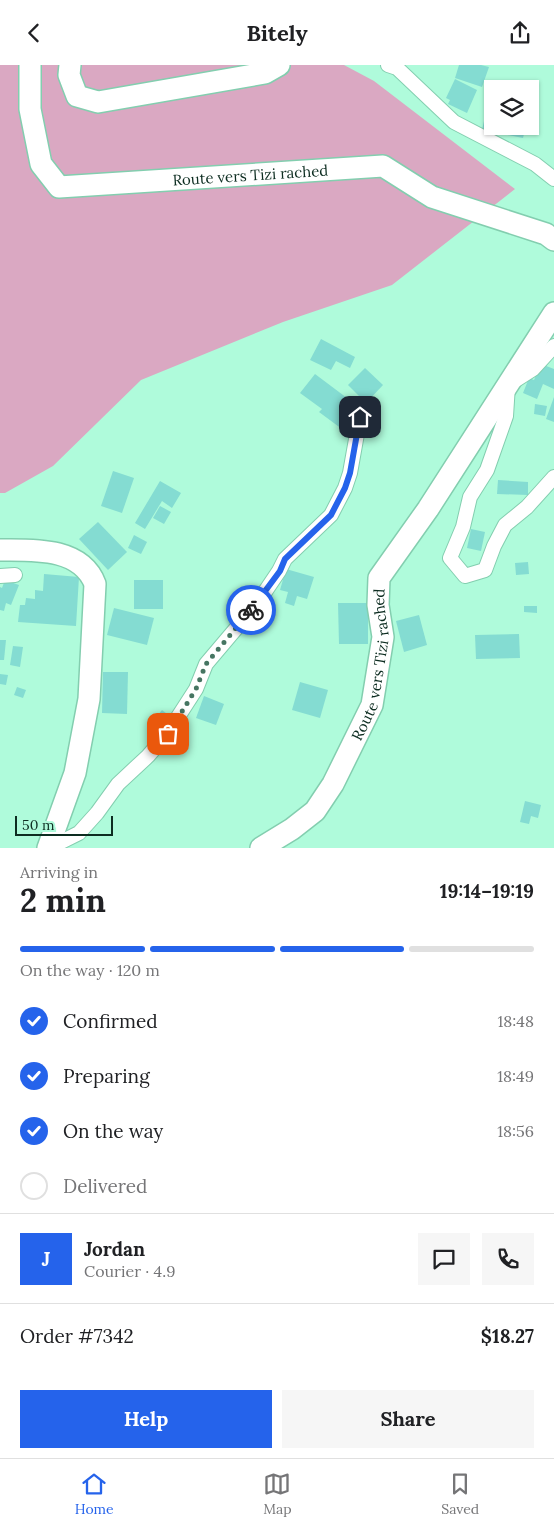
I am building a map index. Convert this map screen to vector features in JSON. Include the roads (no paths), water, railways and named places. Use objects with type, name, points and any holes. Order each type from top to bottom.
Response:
[{"type":"main road","name":"Route vers Tizi rached","points":[[30,65],[30,109],[41,164],[59,187],[383,166],[432,197],[546,234],[554,240]]},
{"type":"main road","points":[[70,65],[69,75],[77,96],[98,102],[265,73],[279,65]]},
{"type":"main road","name":"Route vers Tizi rached","points":[[261,848],[292,829],[315,811],[333,784],[372,705],[383,637],[378,605],[379,578],[428,509],[554,313]]},
{"type":"main road","points":[[0,550],[41,551],[69,557],[81,564],[91,574],[95,584],[89,699],[75,773],[48,847]]},
{"type":"street","points":[[388,65],[397,68],[454,122],[535,164],[554,179]]},
{"type":"street","points":[[554,346],[533,369],[508,385],[506,416],[487,470],[470,497],[463,527],[450,558],[465,576],[485,570],[494,545],[505,525],[527,507],[554,477]]},
{"type":"street","points":[[48,847],[79,833],[97,813],[118,784],[168,734],[196,689],[206,664],[256,605],[280,571],[285,559],[331,515],[345,488],[350,473],[360,417]]},
{"type":"street","points":[[0,576],[14,575]]}]
